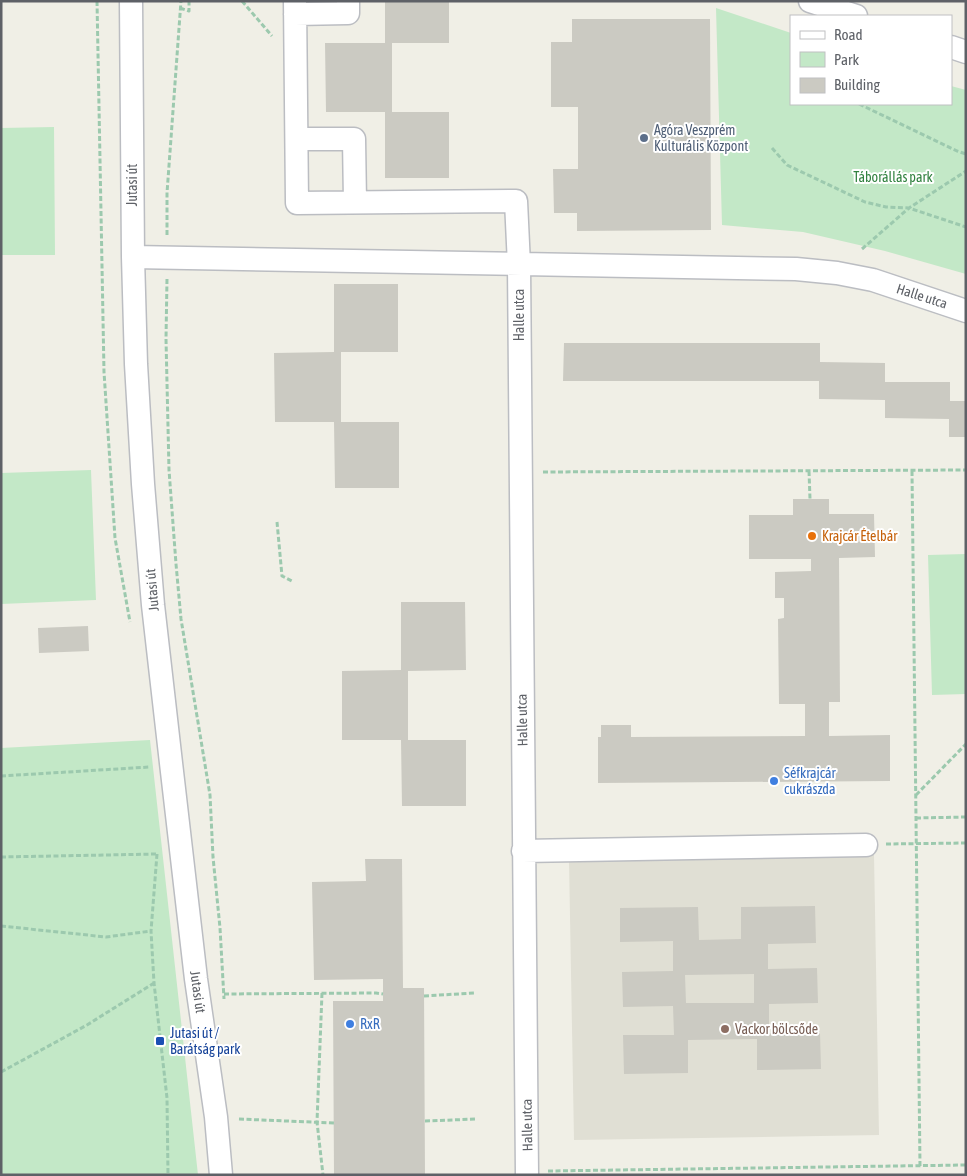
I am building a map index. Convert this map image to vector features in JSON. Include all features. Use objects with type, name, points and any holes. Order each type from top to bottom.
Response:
[{"type":"street","name":"Jutasi út","points":[[131,1],[133,257],[137,382],[143,484],[153,605],[198,993],[216,1117],[221,1175]]},
{"type":"street","points":[[296,139],[354,139],[355,202],[297,203],[296,139],[296,62],[295,8],[348,13],[348,1]]},
{"type":"street","points":[[810,1],[853,15]]},
{"type":"street","points":[[952,47],[966,52]]},
{"type":"street","name":"Halle utca","points":[[355,202],[516,201],[519,265],[527,1173]]},
{"type":"street","name":"Halle utca","points":[[133,257],[796,269],[837,273],[873,280],[966,310]]},
{"type":"street","points":[[523,850],[866,845]]},
{"type":"path","points":[[180,8],[189,11],[189,1]]},
{"type":"path","points":[[242,1],[296,62]]},
{"type":"path","points":[[861,105],[957,152],[966,154]]},
{"type":"path","points":[[772,148],[786,165],[865,202],[886,207],[909,208],[966,227]]},
{"type":"path","points":[[862,249],[909,208],[966,172]]},
{"type":"path","points":[[912,470],[920,1166]]},
{"type":"path","points":[[520,472],[966,470]]},
{"type":"path","points":[[809,471],[810,499]]},
{"type":"path","points":[[277,522],[282,576],[292,580]]},
{"type":"path","points":[[176,564],[181,619],[210,795],[224,1003]]},
{"type":"path","points":[[916,796],[966,744]]},
{"type":"path","points":[[1,776],[150,767]]},
{"type":"path","points":[[916,818],[966,817]]},
{"type":"path","points":[[866,845],[966,843]]},
{"type":"path","points":[[1,857],[157,854],[151,931],[154,983],[167,1098],[168,1175]]},
{"type":"path","points":[[1,926],[106,937],[151,931]]},
{"type":"path","points":[[1,1072],[87,1025],[154,983]]},
{"type":"path","points":[[198,993],[383,994]]},
{"type":"path","points":[[322,993],[316,1122],[323,1175]]},
{"type":"path","points":[[424,996],[474,993]]},
{"type":"path","points":[[216,1117],[334,1123]]},
{"type":"path","points":[[425,1120],[477,1119]]},
{"type":"path","points":[[527,1173],[966,1165]]},
{"type":"shaded area","name":"Vackor bölcsőde","points":[[874,855],[879,1135],[574,1140],[569,860]]},
{"type":"green space","name":"Táborállás park","points":[[716,8],[790,33],[790,105],[952,105],[952,86],[966,90],[966,274],[885,251],[803,232],[722,225]]},
{"type":"green space","points":[[54,127],[55,255],[1,255],[1,128]]},
{"type":"green space","points":[[91,470],[96,600],[1,604],[1,473]]},
{"type":"green space","points":[[966,554],[966,694],[932,695],[928,555]]},
{"type":"green space","points":[[150,740],[198,1175],[1,1175],[1,748]]},
{"type":"building","points":[[385,1],[449,1],[449,43],[392,43],[392,112],[449,112],[449,178],[385,178],[385,112],[326,112],[325,43],[385,43]]},
{"type":"building","name":"Agóra Veszprém Kulturális Központ","points":[[572,19],[710,19],[711,230],[577,231],[577,213],[554,213],[553,169],[578,169],[578,107],[551,107],[551,42],[572,42]]},
{"type":"building","points":[[334,284],[398,284],[398,352],[341,352],[341,422],[399,422],[399,488],[335,488],[334,422],[275,422],[274,353],[334,352]]},
{"type":"building","points":[[564,343],[820,343],[820,362],[885,363],[885,382],[950,382],[950,401],[966,401],[966,437],[949,437],[949,419],[885,418],[885,400],[819,399],[819,381],[563,381]]},
{"type":"building","points":[[793,499],[829,499],[829,514],[874,514],[875,557],[839,558],[840,702],[829,702],[829,736],[890,735],[890,781],[598,783],[598,737],[601,737],[601,725],[631,725],[631,737],[805,736],[805,704],[779,704],[778,619],[784,618],[784,598],[775,598],[775,572],[811,571],[811,559],[749,559],[749,515],[793,515]]},
{"type":"building","points":[[401,602],[465,602],[466,670],[408,671],[408,740],[466,740],[466,806],[402,806],[401,740],[342,740],[342,671],[401,670]]},
{"type":"building","points":[[88,626],[89,651],[39,653],[38,628]]},
{"type":"building","points":[[365,859],[402,859],[403,988],[424,988],[425,1175],[334,1175],[333,1001],[383,1001],[383,979],[314,980],[312,882],[366,881]]},
{"type":"building","points":[[815,906],[816,943],[768,944],[768,969],[817,968],[818,1003],[769,1004],[769,1033],[820,1033],[821,1069],[757,1070],[757,1039],[688,1040],[688,1073],[624,1074],[623,1035],[674,1035],[673,1006],[623,1007],[622,972],[673,971],[673,941],[620,942],[620,908],[698,907],[699,940],[741,939],[741,907]],"holes":[[[754,974],[754,1003],[686,1003],[685,975]]]},
{"type":"place","name":"Agóra Veszprém Kulturális Központ","points":[[644,138]]},
{"type":"place","name":"Krajcár Ételbár","points":[[812,536]]},
{"type":"place","name":"Séfkrajcár cukrászda","points":[[774,781]]},
{"type":"place","name":"RxR","points":[[350,1024]]},
{"type":"place","name":"Vackor bölcsőde","points":[[725,1029]]},
{"type":"place","name":"Jutasi út / Barátság park","points":[[160,1041]]}]
